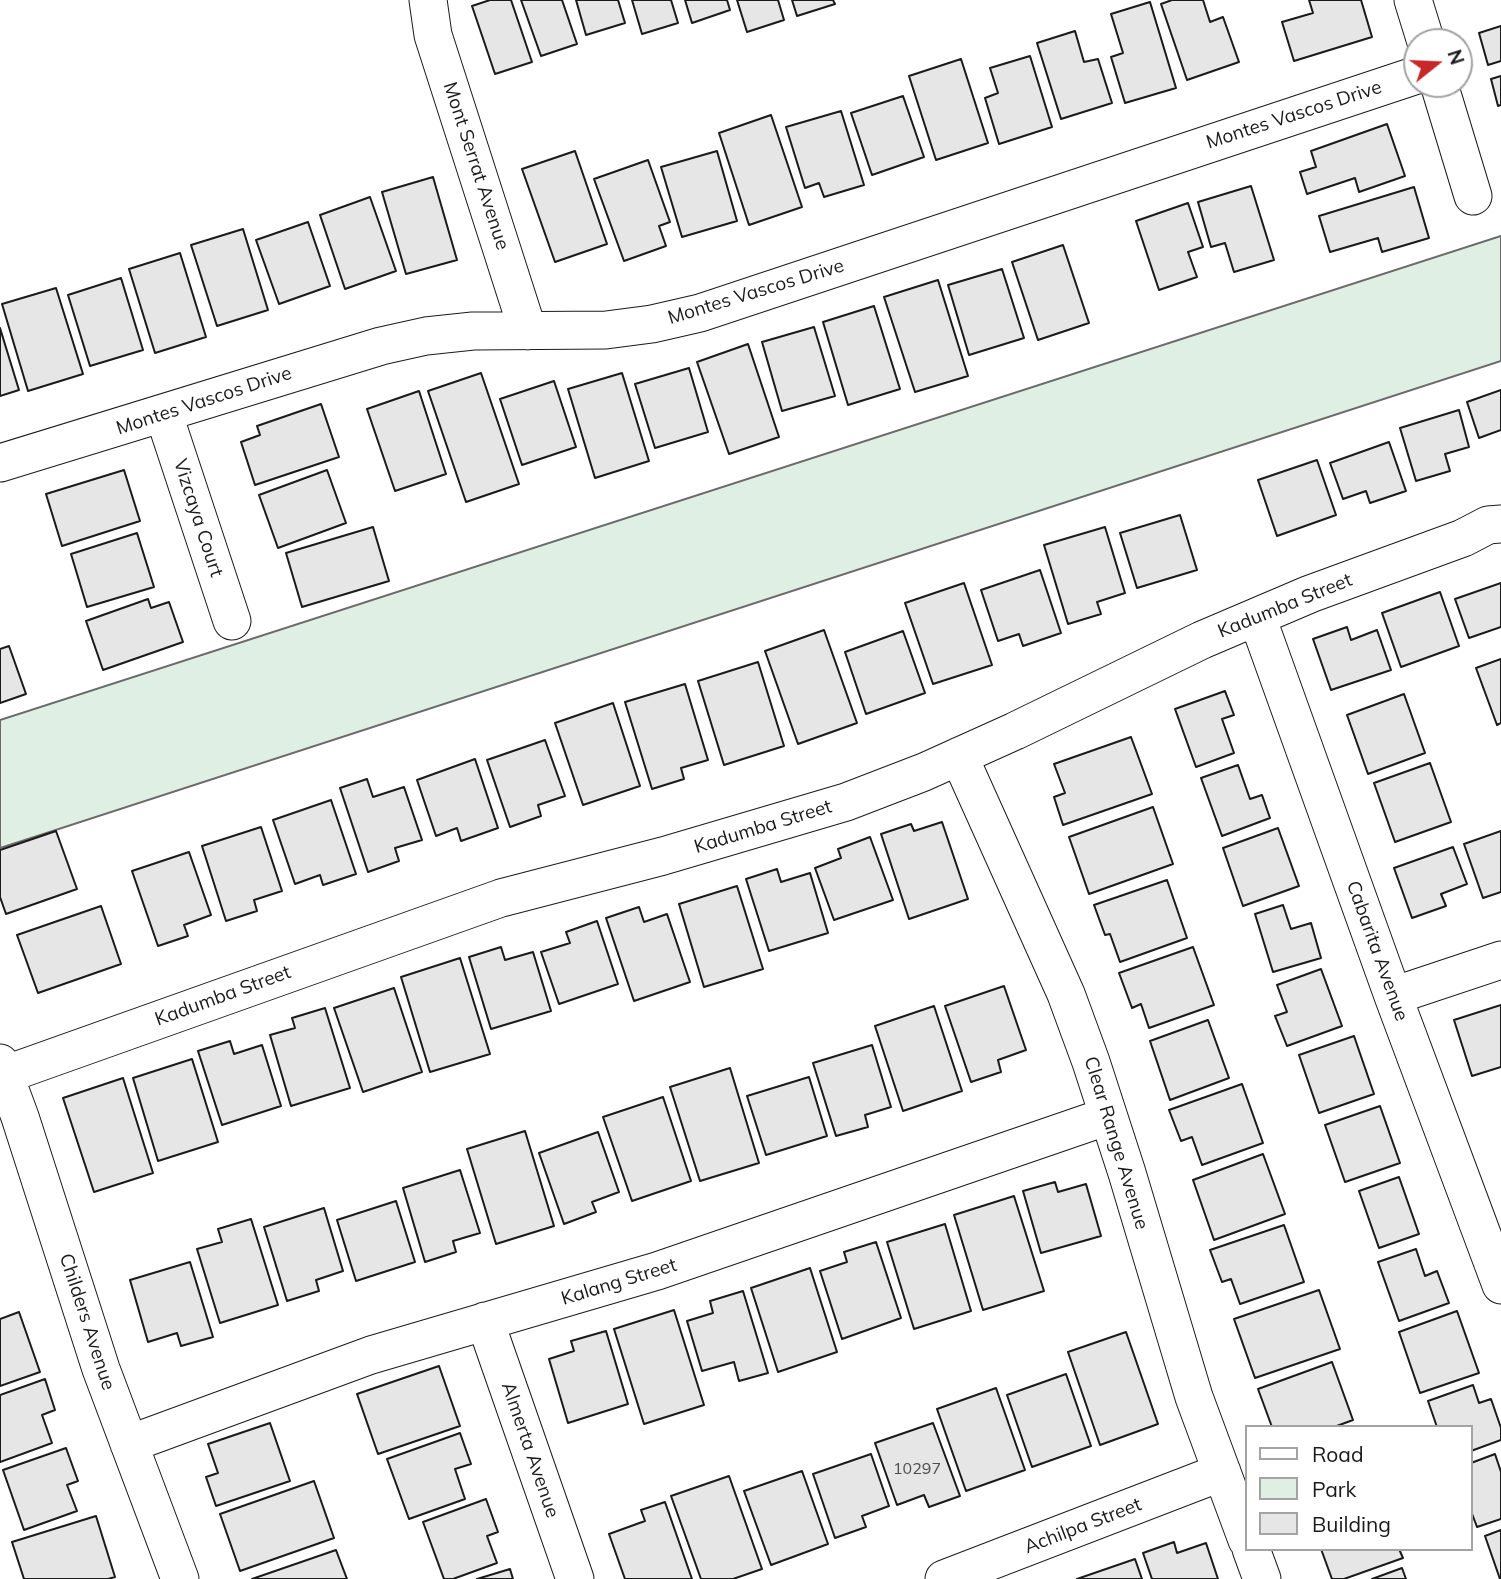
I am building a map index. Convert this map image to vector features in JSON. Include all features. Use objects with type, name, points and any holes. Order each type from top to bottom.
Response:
[{"type":"street","name":"Mont Serrat Avenue","points":[[428,0],[433,35],[528,331]]},
{"type":"street","points":[[1413,0],[1422,28]]},
{"type":"street","name":"Montes Vascos Drive","points":[[0,463],[164,415],[334,359],[426,336],[473,331],[606,330],[652,324],[700,313],[1403,80]]},
{"type":"street","points":[[1443,98],[1474,196]]},
{"type":"street","name":"Vizcaya Court","points":[[164,415],[232,621]]},
{"type":"street","name":"Kadumba Street","points":[[2,1069],[490,902],[663,856],[846,802],[959,756],[1202,640],[1310,594],[1463,538],[1488,525],[1501,524]]},
{"type":"street","name":"Cabarita Avenue","points":[[1257,617],[1393,996],[1500,1279]]},
{"type":"street","name":"Clear Range Avenue","points":[[959,756],[1066,994],[1108,1116],[1194,1397],[1246,1537]]},
{"type":"street","points":[[1393,996],[1501,960]]},
{"type":"street","name":"Childers Avenue","points":[[2,1069],[101,1369],[180,1579]]},
{"type":"street","name":"Kalang Street","points":[[129,1444],[371,1355],[669,1266],[1108,1116]]},
{"type":"street","name":"Almerta Avenue","points":[[485,1321],[575,1579]]},
{"type":"street","name":"Achilpa Street","points":[[944,1579],[1222,1472]]},
{"type":"street","points":[[1252,1551],[1262,1579]]},
{"type":"green space","points":[[1501,236],[1501,361],[0,848],[0,720]]},
{"type":"building","points":[[490,0],[511,0],[532,62],[495,74],[472,6]]},
{"type":"building","points":[[521,0],[562,0],[577,44],[541,56]]},
{"type":"building","points":[[576,0],[618,0],[625,23],[586,35]]},
{"type":"building","points":[[632,0],[671,0],[678,23],[642,34]]},
{"type":"building","points":[[685,0],[727,0],[730,10],[692,23]]},
{"type":"building","points":[[737,0],[778,0],[784,20],[747,32]]},
{"type":"building","points":[[792,0],[833,0],[835,4],[797,16]]},
{"type":"building","points":[[1172,0],[1203,0],[1210,22],[1223,17],[1239,62],[1187,80],[1161,4]]},
{"type":"building","points":[[1309,0],[1361,0],[1372,37],[1294,61],[1282,22],[1313,13]]},
{"type":"building","points":[[1150,2],[1176,88],[1125,103],[1111,57],[1123,53],[1111,14]]},
{"type":"building","points":[[1501,26],[1501,61],[1488,65],[1479,33]]},
{"type":"building","points":[[1075,31],[1084,62],[1098,59],[1112,103],[1061,119],[1037,43]]},
{"type":"building","points":[[1030,56],[1052,127],[999,144],[985,98],[998,93],[990,68]]},
{"type":"building","points":[[961,59],[988,143],[936,160],[909,76]]},
{"type":"building","points":[[1501,76],[1501,105],[1498,106],[1491,79]]},
{"type":"building","points":[[903,96],[924,157],[872,175],[851,113]]},
{"type":"building","points":[[841,111],[864,185],[824,197],[819,183],[805,188],[786,127]]},
{"type":"building","points":[[771,115],[802,207],[749,225],[719,133]]},
{"type":"building","points":[[1387,124],[1405,176],[1359,192],[1355,178],[1307,194],[1300,172],[1316,167],[1311,151]]},
{"type":"building","points":[[575,151],[607,244],[555,262],[522,169]]},
{"type":"building","points":[[717,151],[737,221],[682,237],[661,167]]},
{"type":"building","points":[[648,160],[670,222],[659,226],[666,246],[624,261],[594,179]]},
{"type":"building","points":[[433,177],[457,260],[406,274],[382,192]]},
{"type":"building","points":[[1251,186],[1274,260],[1234,272],[1225,243],[1211,247],[1198,202]]},
{"type":"building","points":[[1414,187],[1429,238],[1382,252],[1378,238],[1330,252],[1319,216]]},
{"type":"building","points":[[370,197],[396,271],[345,289],[320,215]]},
{"type":"building","points":[[1188,203],[1203,247],[1188,252],[1197,277],[1159,290],[1136,221]]},
{"type":"building","points":[[308,222],[330,286],[279,304],[256,240]]},
{"type":"building","points":[[243,229],[268,310],[217,326],[191,245]]},
{"type":"building","points":[[1063,245],[1089,323],[1038,340],[1012,262]]},
{"type":"building","points":[[180,253],[206,337],[155,353],[129,269]]},
{"type":"building","points":[[1002,269],[1024,338],[969,355],[948,285]]},
{"type":"building","points":[[121,278],[143,350],[90,366],[68,295]]},
{"type":"building","points":[[938,280],[968,376],[915,392],[884,297]]},
{"type":"building","points":[[56,288],[83,374],[28,391],[2,304]]},
{"type":"building","points":[[874,306],[900,389],[848,405],[823,322]]},
{"type":"building","points":[[814,327],[835,396],[782,411],[762,342]]},
{"type":"building","points":[[0,328],[19,390],[0,396]]},
{"type":"building","points":[[748,344],[779,437],[729,454],[697,362]]},
{"type":"building","points":[[689,368],[708,432],[655,448],[635,384]]},
{"type":"building","points":[[481,373],[519,484],[466,502],[428,391]]},
{"type":"building","points":[[622,373],[649,461],[595,478],[568,389]]},
{"type":"building","points":[[554,381],[576,447],[522,465],[500,399]]},
{"type":"building","points":[[1501,390],[1501,430],[1479,438],[1467,402]]},
{"type":"building","points":[[419,391],[446,474],[395,491],[367,409]]},
{"type":"building","points":[[321,404],[339,457],[255,485],[241,442],[260,435],[257,426]]},
{"type":"building","points":[[1459,410],[1469,447],[1445,454],[1450,471],[1416,481],[1400,428]]},
{"type":"building","points":[[1389,442],[1406,491],[1370,503],[1366,491],[1343,499],[1330,463]]},
{"type":"building","points":[[1317,460],[1336,515],[1277,536],[1258,480]]},
{"type":"building","points":[[124,470],[140,521],[62,546],[46,494]]},
{"type":"building","points":[[327,470],[346,523],[278,548],[259,495]]},
{"type":"building","points":[[1180,515],[1197,570],[1137,588],[1120,533]]},
{"type":"building","points":[[373,527],[389,581],[302,607],[286,553]]},
{"type":"building","points":[[1105,527],[1125,593],[1097,602],[1101,614],[1068,624],[1044,545]]},
{"type":"building","points":[[137,533],[154,587],[87,607],[71,554]]},
{"type":"building","points":[[1040,570],[1061,633],[1023,646],[1019,634],[998,641],[981,590]]},
{"type":"building","points":[[964,583],[992,665],[933,684],[905,603]]},
{"type":"building","points":[[1501,583],[1501,627],[1469,638],[1455,599]]},
{"type":"building","points":[[1440,592],[1459,646],[1401,667],[1382,613]]},
{"type":"building","points":[[148,599],[151,608],[169,602],[183,642],[103,670],[86,621]]},
{"type":"building","points":[[1347,627],[1351,640],[1377,630],[1391,670],[1331,690],[1313,639]]},
{"type":"building","points":[[824,630],[857,723],[798,744],[765,651]]},
{"type":"building","points":[[903,631],[925,693],[866,714],[845,652]]},
{"type":"building","points":[[9,646],[26,694],[0,703],[0,649]]},
{"type":"building","points":[[1501,659],[1501,723],[1497,725],[1476,668]]},
{"type":"building","points":[[758,662],[784,746],[724,765],[698,681]]},
{"type":"building","points":[[685,684],[708,760],[681,768],[684,779],[652,789],[625,702]]},
{"type":"building","points":[[1225,691],[1234,715],[1222,719],[1234,753],[1196,767],[1175,709]]},
{"type":"building","points":[[1404,694],[1425,753],[1368,774],[1347,715]]},
{"type":"building","points":[[613,703],[640,786],[583,805],[555,723]]},
{"type":"building","points":[[1131,737],[1152,794],[1063,825],[1054,797],[1065,793],[1054,764]]},
{"type":"building","points":[[545,740],[565,796],[538,805],[541,816],[510,827],[487,760]]},
{"type":"building","points":[[475,759],[498,828],[461,841],[457,828],[436,836],[417,780]]},
{"type":"building","points":[[1430,763],[1451,822],[1395,842],[1374,783]]},
{"type":"building","points":[[1238,765],[1250,799],[1262,795],[1270,818],[1222,836],[1201,778]]},
{"type":"building","points":[[367,779],[373,797],[404,787],[422,840],[395,848],[399,861],[368,872],[340,788]]},
{"type":"building","points":[[331,800],[356,874],[323,885],[320,875],[295,884],[273,820]]},
{"type":"building","points":[[1153,807],[1173,864],[1089,894],[1069,837]]},
{"type":"building","points":[[942,822],[968,899],[909,919],[881,834],[911,824],[914,831]]},
{"type":"building","points":[[261,827],[282,891],[254,900],[257,911],[226,921],[202,846]]},
{"type":"building","points":[[1278,828],[1299,886],[1243,906],[1223,848]]},
{"type":"building","points":[[56,831],[77,889],[6,914],[0,897],[0,850]]},
{"type":"building","points":[[1501,831],[1501,892],[1483,898],[1464,844]]},
{"type":"building","points":[[870,837],[893,900],[834,920],[815,868],[841,858],[838,849]]},
{"type":"building","points":[[1453,847],[1467,884],[1441,894],[1446,906],[1412,918],[1394,868]]},
{"type":"building","points":[[189,852],[211,915],[184,925],[188,936],[158,946],[132,871]]},
{"type":"building","points":[[777,869],[781,882],[810,873],[828,933],[769,951],[746,879]]},
{"type":"building","points":[[1167,880],[1187,938],[1120,962],[1110,934],[1105,935],[1094,905]]},
{"type":"building","points":[[737,886],[763,969],[704,987],[679,904]]},
{"type":"building","points":[[1283,905],[1291,929],[1311,923],[1321,958],[1273,972],[1255,914]]},
{"type":"building","points":[[101,906],[121,964],[38,993],[17,935]]},
{"type":"building","points":[[639,907],[644,922],[667,914],[690,982],[634,1001],[606,918]]},
{"type":"building","points":[[597,921],[618,984],[559,1004],[541,952],[570,943],[566,932]]},
{"type":"building","points":[[501,947],[505,960],[533,952],[551,1011],[491,1029],[469,957]]},
{"type":"building","points":[[1193,947],[1214,1005],[1149,1028],[1141,1004],[1132,1008],[1119,973]]},
{"type":"building","points":[[460,958],[490,1054],[430,1072],[401,977]]},
{"type":"building","points":[[1321,969],[1342,1026],[1287,1046],[1275,1016],[1287,1012],[1277,985]]},
{"type":"building","points":[[1004,986],[1026,1050],[998,1060],[1001,1072],[971,1082],[945,1006]]},
{"type":"building","points":[[394,988],[422,1072],[363,1092],[334,1008]]},
{"type":"building","points":[[1501,1005],[1501,1067],[1472,1076],[1454,1020]]},
{"type":"building","points":[[934,1006],[962,1091],[903,1111],[875,1026]]},
{"type":"building","points":[[325,1008],[350,1088],[291,1106],[270,1035],[295,1028],[292,1018]]},
{"type":"building","points":[[1208,1020],[1229,1078],[1170,1100],[1150,1041]]},
{"type":"building","points":[[1354,1036],[1374,1094],[1319,1113],[1299,1055]]},
{"type":"building","points":[[230,1041],[234,1054],[262,1045],[281,1106],[222,1125],[198,1051]]},
{"type":"building","points":[[872,1045],[891,1107],[865,1115],[868,1127],[836,1136],[813,1063]]},
{"type":"building","points":[[192,1059],[218,1142],[158,1161],[133,1078]]},
{"type":"building","points":[[730,1068],[759,1163],[700,1181],[670,1087]]},
{"type":"building","points":[[809,1077],[827,1136],[766,1155],[747,1096]]},
{"type":"building","points":[[123,1078],[153,1173],[94,1192],[63,1098]]},
{"type":"building","points":[[1242,1084],[1263,1143],[1202,1165],[1192,1137],[1181,1141],[1169,1110]]},
{"type":"building","points":[[663,1097],[691,1181],[632,1201],[603,1117]]},
{"type":"building","points":[[1380,1106],[1400,1163],[1345,1182],[1325,1125]]},
{"type":"building","points":[[525,1131],[554,1226],[496,1244],[467,1149]]},
{"type":"building","points":[[598,1132],[619,1192],[592,1202],[596,1212],[564,1224],[539,1153]]},
{"type":"building","points":[[1263,1154],[1285,1214],[1214,1240],[1193,1180]]},
{"type":"building","points":[[460,1170],[480,1233],[453,1241],[456,1252],[425,1262],[403,1188]]},
{"type":"building","points":[[1399,1177],[1419,1234],[1379,1248],[1359,1191]]},
{"type":"building","points":[[1055,1182],[1058,1192],[1086,1184],[1101,1236],[1041,1253],[1023,1191]]},
{"type":"building","points":[[1014,1196],[1044,1291],[983,1310],[954,1215]]},
{"type":"building","points":[[396,1201],[415,1262],[356,1281],[337,1220]]},
{"type":"building","points":[[324,1208],[343,1271],[316,1280],[319,1291],[287,1301],[264,1227]]},
{"type":"building","points":[[251,1219],[278,1305],[220,1323],[197,1249],[222,1242],[218,1229]]},
{"type":"building","points":[[945,1224],[971,1311],[914,1329],[887,1242]]},
{"type":"building","points":[[1284,1225],[1304,1282],[1240,1304],[1231,1279],[1222,1282],[1210,1250]]},
{"type":"building","points":[[876,1242],[901,1318],[842,1339],[820,1271],[847,1262],[844,1252]]},
{"type":"building","points":[[1416,1249],[1425,1276],[1437,1271],[1449,1303],[1399,1321],[1378,1262]]},
{"type":"building","points":[[190,1262],[213,1337],[181,1346],[177,1333],[148,1342],[130,1280]]},
{"type":"building","points":[[810,1268],[837,1352],[778,1372],[751,1288]]},
{"type":"building","points":[[1319,1290],[1340,1349],[1255,1378],[1234,1319]]},
{"type":"building","points":[[743,1291],[768,1373],[739,1381],[734,1362],[702,1371],[687,1321],[713,1313],[710,1301]]},
{"type":"building","points":[[674,1310],[704,1405],[644,1424],[614,1329]]},
{"type":"building","points":[[1457,1311],[1479,1373],[1420,1393],[1399,1332]]},
{"type":"building","points":[[19,1312],[40,1372],[0,1386],[0,1319]]},
{"type":"building","points":[[606,1331],[628,1404],[568,1423],[549,1359],[574,1351],[571,1341]]},
{"type":"building","points":[[1126,1332],[1158,1424],[1100,1445],[1068,1352]]},
{"type":"building","points":[[1332,1362],[1353,1420],[1339,1425],[1271,1425],[1258,1389]]},
{"type":"building","points":[[439,1366],[460,1426],[378,1454],[357,1394]]},
{"type":"building","points":[[1066,1374],[1091,1446],[1032,1467],[1007,1395]]},
{"type":"building","points":[[45,1379],[55,1410],[42,1415],[52,1443],[0,1462],[0,1395]]},
{"type":"building","points":[[1473,1385],[1479,1403],[1491,1399],[1501,1428],[1501,1440],[1473,1450],[1473,1425],[1436,1425],[1428,1401]]},
{"type":"building","points":[[996,1388],[1025,1470],[966,1491],[937,1409]]},
{"type":"building","points":[[270,1423],[290,1481],[216,1506],[206,1477],[218,1473],[208,1444]]},
{"type":"building","points":[[933,1423],[960,1496],[929,1507],[924,1495],[897,1505],[875,1443]]},
{"type":"building","points":[[460,1433],[471,1464],[455,1469],[465,1499],[409,1519],[387,1459]]},
{"type":"building","points":[[66,1448],[78,1481],[67,1485],[77,1511],[24,1530],[3,1470]]},
{"type":"building","points":[[871,1454],[889,1506],[862,1516],[866,1527],[835,1538],[813,1474]]},
{"type":"building","points":[[1495,1454],[1501,1472],[1501,1519],[1477,1527],[1473,1516],[1473,1462]]},
{"type":"building","points":[[802,1471],[828,1544],[771,1565],[744,1491]]},
{"type":"building","points":[[729,1476],[762,1569],[733,1579],[701,1579],[671,1496]]},
{"type":"building","points":[[314,1481],[334,1538],[240,1571],[220,1514]]},
{"type":"building","points":[[486,1499],[498,1532],[487,1536],[497,1563],[453,1579],[444,1579],[423,1522]]},
{"type":"building","points":[[665,1502],[692,1579],[625,1579],[609,1534],[645,1521],[641,1510]]},
{"type":"building","points":[[96,1516],[115,1577],[24,1579],[12,1542]]},
{"type":"building","points":[[1501,1530],[1501,1579],[1500,1579],[1485,1536]]},
{"type":"building","points":[[1174,1542],[1177,1553],[1206,1543],[1218,1579],[1152,1579],[1143,1553]]},
{"type":"building","points":[[336,1550],[347,1579],[252,1579]]},
{"type":"building","points":[[1322,1551],[1400,1551],[1403,1558],[1344,1579],[1332,1579]]},
{"type":"building","points":[[1135,1559],[1142,1579],[1077,1579]]},
{"type":"building","points":[[1402,1568],[1406,1579],[1372,1579]]},
{"type":"building","points":[[510,1569],[513,1579],[477,1579]]}]
